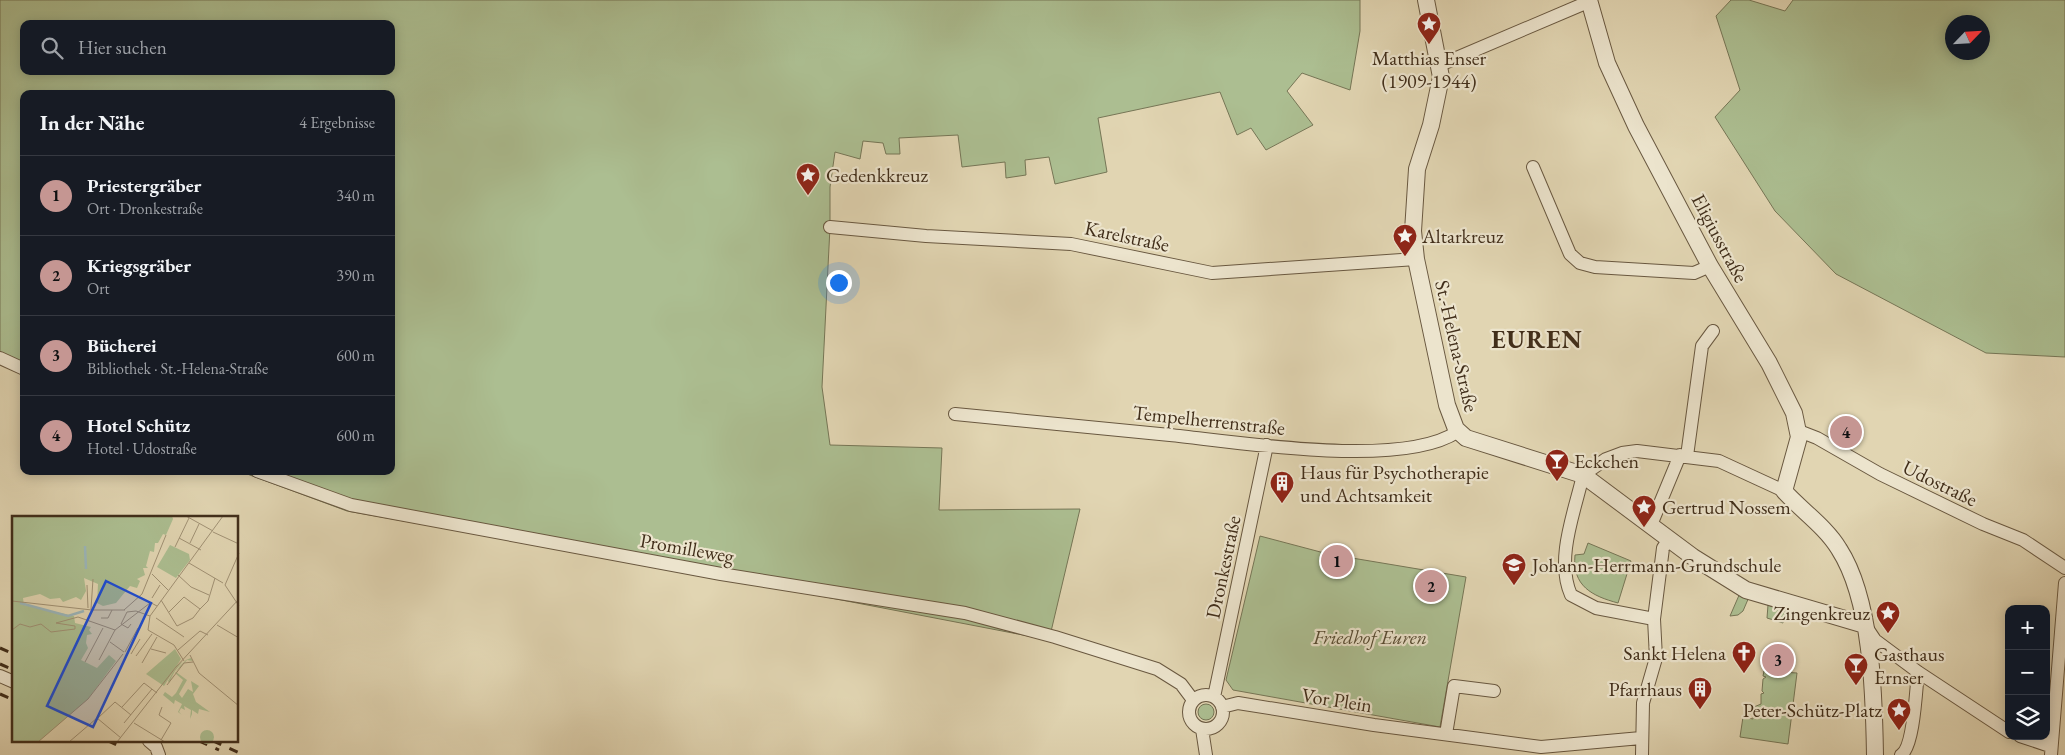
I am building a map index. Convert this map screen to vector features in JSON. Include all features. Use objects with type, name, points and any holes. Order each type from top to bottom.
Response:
[{"type":"street","name":"St.-Helena-Straße","points":[[1426,0],[1441,77],[1437,101],[1417,170],[1413,230],[1416,259],[1447,405],[1462,435],[1583,475],[1669,539],[1746,590],[1865,625]]},
{"type":"street","points":[[1440,65],[1588,1]]},
{"type":"street","name":"Eligiusstraße","points":[[1588,1],[1607,63],[1631,117],[1710,266],[1778,379],[1792,408],[1799,431],[1784,491]]},
{"type":"street","points":[[1533,167],[1570,254],[1580,263],[1594,267],[1694,273],[1710,266]]},
{"type":"street","name":"Karelstraße","points":[[830,227],[926,236],[1071,244],[1212,272],[1416,259]]},
{"type":"street","points":[[1651,525],[1683,455],[1702,346],[1714,331]]},
{"type":"street","points":[[0,358],[20,367]]},
{"type":"street","name":"Tempelherrenstraße","points":[[955,414],[1266,445],[1365,452],[1429,444],[1462,435]]},
{"type":"street","name":"Udostraße","points":[[1799,431],[1817,438],[1880,474],[1983,524],[2024,540],[2065,568]]},
{"type":"street","name":"Dronkestraße","points":[[1218,702],[1266,445]]},
{"type":"street","points":[[1654,619],[1596,608],[1571,595],[1565,572],[1567,545],[1583,475],[1606,459],[1622,453],[1637,451],[1683,455],[1719,461],[1784,491],[1840,550],[1853,581],[1868,638],[1875,755]]},
{"type":"street","name":"Promilleweg","points":[[268,475],[351,505],[721,574],[965,613],[1113,654],[1157,669],[1173,677],[1188,690],[1193,700]]},
{"type":"street","points":[[1642,755],[1643,704],[1656,658],[1654,619],[1663,548],[1669,539]]},
{"type":"street","points":[[2028,740],[2050,751],[2065,583]]},
{"type":"street","points":[[1865,625],[1875,640],[1918,672],[2005,729]]},
{"type":"street","points":[[1901,755],[1904,753],[1910,738],[1918,672]]},
{"type":"street","points":[[0,676],[12,681]]},
{"type":"street","points":[[1446,734],[1454,686],[1494,691]]},
{"type":"street","points":[[1206,695],[1218,702],[1220,722],[1212,728],[1202,728],[1193,724],[1189,714],[1193,700],[1206,695]]},
{"type":"street","name":"Vor Plein","points":[[1218,702],[1541,747],[1641,738]]},
{"type":"street","points":[[1202,728],[1206,755]]},
{"type":"street","points":[[150,742],[156,746],[159,755]]},
{"type":"green space","points":[[0,0],[1360,0],[1360,31],[1350,90],[1302,73],[1287,91],[1313,125],[1266,150],[1251,128],[1237,135],[1220,92],[1098,118],[1107,172],[1055,184],[1049,157],[1025,160],[1026,175],[1006,178],[1005,162],[962,167],[958,135],[899,138],[900,154],[886,154],[883,143],[863,141],[860,159],[835,152],[830,187],[830,227],[822,387],[830,445],[942,448],[939,510],[1080,509],[1049,640],[722,577],[347,511],[250,475],[395,475],[395,90],[20,90],[20,373],[0,364]]},
{"type":"green space","points":[[1731,0],[1749,0],[1785,11],[1793,0],[2065,0],[2065,357],[1986,353],[1836,274],[1775,211],[1715,117],[1740,90],[1716,16]]},
{"type":"green space","name":"Friedhof Euren","points":[[1260,536],[1328,554],[1466,577],[1440,727],[1233,690],[1226,680]]},
{"type":"green space","points":[[1588,543],[1631,561],[1618,603],[1592,593],[1580,582],[1575,566],[1575,555],[1584,554]]},
{"type":"green space","points":[[1740,593],[1749,597],[1743,611],[1738,615],[1730,616]]},
{"type":"green space","points":[[1768,605],[1785,611],[1783,623],[1767,618]]},
{"type":"green space","points":[[1764,671],[1797,673],[1788,744],[1740,737],[1743,717],[1753,719],[1754,707],[1761,704],[1761,694],[1764,693],[1762,691],[1763,679],[1766,677],[1763,676]]},
{"type":"green space","points":[[1203,704],[1209,704],[1214,709],[1212,718],[1203,720],[1198,715],[1198,709]]},
{"type":"railway","points":[[0,648],[12,653]]},
{"type":"railway","points":[[0,664],[12,669]]},
{"type":"railway","points":[[0,694],[12,699]]},
{"type":"railway","points":[[110,742],[119,746]]},
{"type":"railway","points":[[201,742],[219,750]]},
{"type":"railway","points":[[215,742],[244,755]]},
{"type":"place","name":"Matthias Enser (1909-1944)","points":[[1429,45]]},
{"type":"place","name":"Gedenkkreuz","points":[[808,196]]},
{"type":"place","name":"Altarkreuz","points":[[1405,257]]},
{"type":"place","name":"Hotel Schütz","points":[[1846,432]]},
{"type":"place","name":"Eckchen","points":[[1557,482]]},
{"type":"place","name":"Haus für Psychotherapie und Achtsamkeit","points":[[1282,504]]},
{"type":"place","name":"Gertrud Nossem","points":[[1644,528]]},
{"type":"place","name":"Priestergräber","points":[[1337,561]]},
{"type":"place","name":"Kriegsgräber","points":[[1431,586]]},
{"type":"place","name":"Johann-Herrmann-Grundschule","points":[[1514,586]]},
{"type":"place","name":"Zingenkreuz","points":[[1888,634]]},
{"type":"place","name":"Bücherei","points":[[1778,660]]},
{"type":"place","name":"Sankt Helena","points":[[1744,674]]},
{"type":"place","name":"Gasthaus Ernser","points":[[1856,686]]},
{"type":"place","name":"Pfarrhaus","points":[[1700,710]]},
{"type":"place","name":"Peter-Schütz-Platz","points":[[1899,731]]},
{"type":"district","name":"EUREN","points":[[1537,339]]}]
